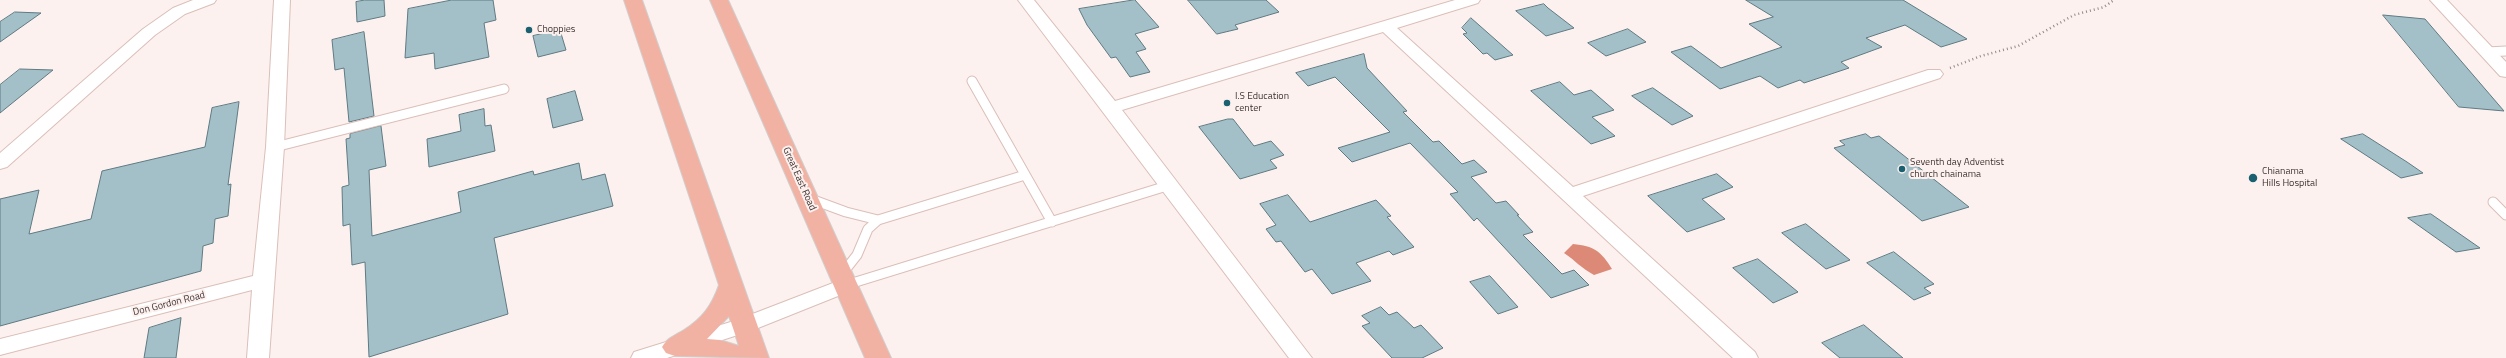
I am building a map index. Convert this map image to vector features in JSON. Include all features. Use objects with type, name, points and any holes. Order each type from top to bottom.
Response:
[{"type":"main road","points":[[633,0],[668,96],[756,358]]},
{"type":"main road","name":"Great East Road","points":[[719,0],[878,358]]},
{"type":"main road","points":[[675,348],[699,334],[716,319],[728,302],[731,285]]},
{"type":"main road","points":[[675,348],[720,349],[748,358]]},
{"type":"street","points":[[0,163],[149,32],[179,11],[208,0]]},
{"type":"street","points":[[258,358],[263,280],[275,147],[282,0]]},
{"type":"street","points":[[1026,0],[1111,108],[1301,358]]},
{"type":"street","points":[[1111,108],[1472,0]]},
{"type":"street","points":[[2438,0],[2506,72]]},
{"type":"street","points":[[1386,26],[1571,194],[1747,358]]},
{"type":"street","points":[[1571,194],[1934,74]]},
{"type":"street","name":"Don Gordon Road","points":[[0,347],[263,280]]},
{"type":"street","points":[[642,358],[745,325],[844,280]]},
{"type":"lane","points":[[2487,52],[2506,51]]},
{"type":"lane","points":[[972,81],[1052,222]]},
{"type":"lane","points":[[275,147],[504,89]]},
{"type":"lane","points":[[844,280],[868,229],[878,220],[1025,175]]},
{"type":"lane","points":[[844,280],[1052,222],[1170,186]]},
{"type":"lane","points":[[808,198],[846,212],[878,220]]},
{"type":"lane","points":[[2493,202],[2506,215]]},
{"type":"path","points":[[1934,74],[1981,56],[2018,46],[2074,15],[2104,7],[2114,0]]},
{"type":"shaded area","points":[[1573,244],[1586,246],[1596,250],[1612,269],[1594,275],[1589,272],[1564,253]]},
{"type":"building","points":[[365,0],[384,0],[385,16],[357,22],[356,2]]},
{"type":"building","points":[[452,0],[493,0],[496,20],[484,23],[489,57],[435,69],[434,53],[405,58],[408,9]]},
{"type":"building","points":[[1135,0],[1159,27],[1135,34],[1146,49],[1136,52],[1150,72],[1130,77],[1116,57],[1111,58],[1087,25],[1079,9]]},
{"type":"building","points":[[1188,0],[1266,0],[1279,12],[1235,25],[1238,29],[1217,34]]},
{"type":"building","points":[[1746,0],[1903,0],[1967,39],[1941,47],[1905,25],[1866,38],[1882,47],[1841,62],[1849,68],[1804,83],[1800,80],[1778,88],[1760,76],[1720,89],[1671,52],[1691,46],[1721,68],[1782,47],[1749,24],[1773,17]]},
{"type":"building","points":[[1544,4],[1574,28],[1546,36],[1516,11]]},
{"type":"building","points":[[15,12],[41,13],[0,42],[0,22]]},
{"type":"building","points":[[2383,15],[2425,19],[2504,111],[2459,107]]},
{"type":"building","points":[[1471,18],[1513,55],[1495,60],[1487,53],[1483,54],[1463,34],[1467,33],[1462,28]]},
{"type":"building","points":[[1628,29],[1646,42],[1606,56],[1588,43]]},
{"type":"building","points":[[560,30],[566,50],[538,57],[533,36]]},
{"type":"building","points":[[364,32],[374,116],[349,122],[344,68],[335,70],[332,40]]},
{"type":"building","points":[[1364,54],[1367,68],[1407,111],[1403,112],[1433,142],[1439,141],[1462,164],[1474,160],[1487,172],[1471,177],[1496,203],[1506,201],[1533,232],[1523,235],[1562,274],[1574,270],[1589,285],[1551,298],[1477,218],[1474,221],[1450,194],[1458,192],[1410,143],[1352,162],[1338,148],[1390,132],[1335,77],[1308,86],[1296,73]]},
{"type":"building","points":[[20,69],[53,70],[0,113],[0,85]]},
{"type":"building","points":[[1560,82],[1574,95],[1591,90],[1614,110],[1592,117],[1615,136],[1591,144],[1531,91]]},
{"type":"building","points":[[1653,88],[1693,116],[1672,125],[1632,96]]},
{"type":"building","points":[[575,91],[583,120],[553,128],[547,99]]},
{"type":"building","points":[[239,102],[228,185],[231,184],[228,216],[215,219],[213,243],[203,246],[201,271],[0,326],[0,199],[39,190],[29,234],[91,219],[102,171],[205,147],[212,108]]},
{"type":"building","points":[[484,109],[485,126],[491,125],[495,151],[429,167],[427,139],[461,131],[459,115]]},
{"type":"building","points":[[1233,119],[1254,146],[1271,141],[1284,155],[1270,160],[1277,168],[1240,179],[1199,127]]},
{"type":"building","points":[[381,126],[386,166],[369,170],[372,236],[461,212],[458,192],[533,171],[534,175],[579,163],[582,180],[605,174],[613,206],[494,238],[508,314],[369,357],[365,262],[352,265],[350,224],[343,226],[342,187],[349,185],[346,139],[350,138],[350,134]]},
{"type":"building","points":[[1866,134],[1871,138],[1879,136],[1969,207],[1922,221],[1834,148],[1845,145],[1840,141]]},
{"type":"building","points":[[2363,134],[2423,173],[2401,178],[2341,139]]},
{"type":"building","points":[[1717,174],[1733,187],[1702,199],[1725,219],[1687,232],[1648,196]]},
{"type":"building","points":[[1288,195],[1310,222],[1376,200],[1391,216],[1387,217],[1414,247],[1393,255],[1389,251],[1356,263],[1371,281],[1332,294],[1312,269],[1305,272],[1281,241],[1276,242],[1266,229],[1276,225],[1260,204]]},
{"type":"building","points":[[2431,214],[2480,248],[2456,252],[2408,218]]},
{"type":"building","points":[[1806,224],[1850,260],[1826,269],[1782,233]]},
{"type":"building","points":[[1894,252],[1934,284],[1924,288],[1931,293],[1914,300],[1867,263]]},
{"type":"building","points":[[1758,259],[1798,292],[1773,303],[1733,268]]},
{"type":"building","points":[[1490,276],[1518,307],[1498,314],[1470,282]]},
{"type":"building","points":[[1381,307],[1389,315],[1397,312],[1414,328],[1421,325],[1443,348],[1422,358],[1392,358],[1362,326],[1370,323],[1362,316]]},
{"type":"building","points":[[181,318],[176,358],[144,358],[149,328]]},
{"type":"building","points":[[1864,325],[1903,358],[1840,358],[1822,343]]},
{"type":"place","name":"Choppies","points":[[529,30]]},
{"type":"place","name":"I.S Education center","points":[[1227,103]]},
{"type":"place","name":"Seventh day Adventist church chainama","points":[[1902,169]]},
{"type":"place","name":"Chianama Hills Hospital","points":[[2253,178]]}]
